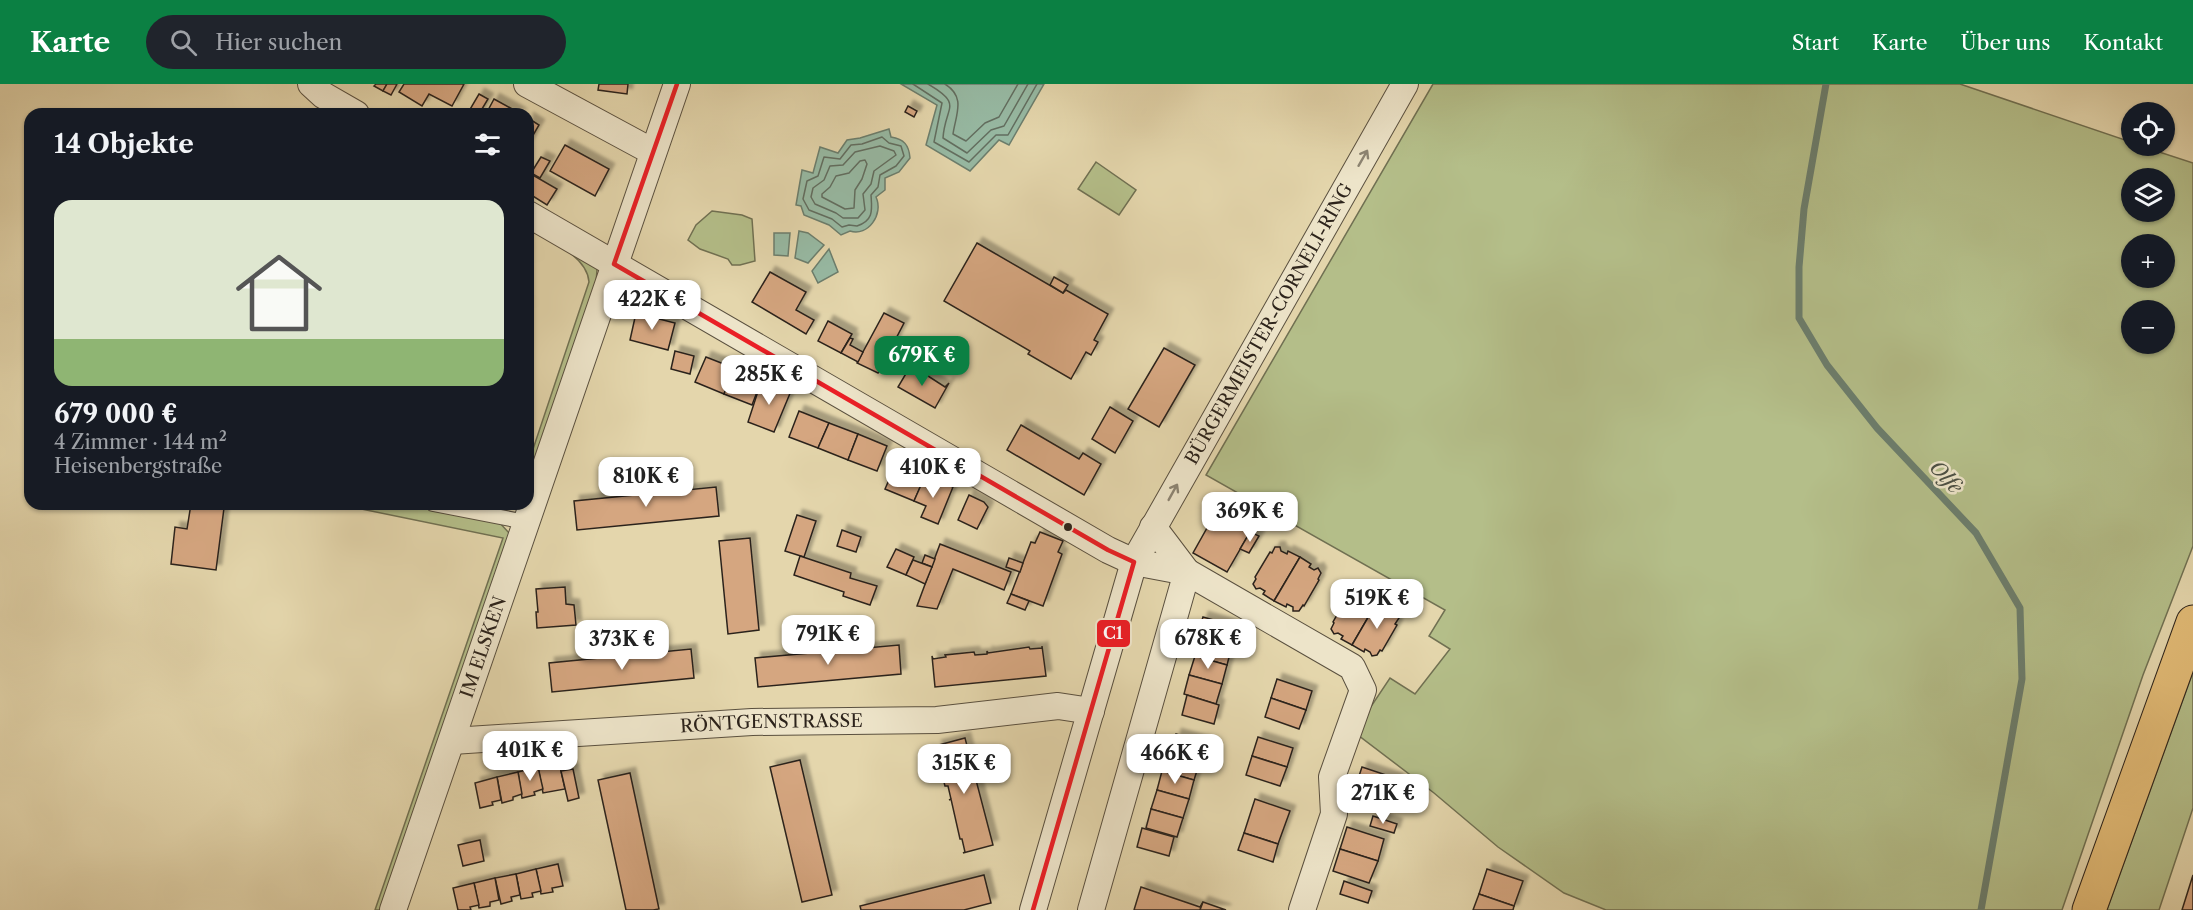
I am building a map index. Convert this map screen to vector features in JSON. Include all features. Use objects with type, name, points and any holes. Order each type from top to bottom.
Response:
[{"type":"main road","points":[[2089,910],[2193,622]]},
{"type":"street","points":[[311,84],[323,95],[346,108]]},
{"type":"street","points":[[527,84],[653,152]]},
{"type":"street","name":"IM ELSKEN","points":[[534,499],[677,84]]},
{"type":"street","name":"BÜRGERMEISTER-CORNELI-RING","points":[[1033,910],[1134,562],[1405,84]]},
{"type":"street","points":[[534,217],[1108,550],[1134,562],[1186,572],[1352,667],[1363,690],[1332,777],[1334,813],[1302,910]]},
{"type":"street","name":"IM ELSKEN","points":[[393,910],[530,510]]},
{"type":"street","points":[[1153,527],[1186,572]]},
{"type":"street","points":[[1091,910],[1186,572]]},
{"type":"street","name":"RÖNTGENSTRASSE","points":[[452,741],[752,722],[938,720],[1058,706],[1090,711]]},
{"type":"lane","points":[[464,510],[526,522]]},
{"type":"shaded area","points":[[1433,84],[1960,84],[2121,139],[2121,156],[2172,156],[2193,163],[2193,546],[2143,675],[2062,910],[1606,910],[1564,893],[1498,847],[1434,793],[1354,732],[1390,678],[1415,694],[1450,649],[1429,636],[1445,610],[1206,475]]},
{"type":"shaded area","points":[[1096,162],[1136,190],[1119,215],[1078,189]]},
{"type":"shaded area","points":[[712,211],[742,215],[752,219],[755,261],[732,265],[728,259],[700,249],[688,240],[696,225]]},
{"type":"shaded area","points":[[534,227],[593,262],[597,269],[596,284],[534,466],[534,446],[589,282],[582,264],[556,244],[534,232]]},
{"type":"shaded area","points":[[366,510],[437,510],[498,521],[510,534],[382,910],[375,910],[503,538]]},
{"type":"shaded area","points":[[2193,672],[2193,808],[2159,910],[2107,910]]},
{"type":"water","points":[[901,84],[1044,84],[1009,145],[999,140],[970,171],[926,145],[937,105]]},
{"type":"water","points":[[889,129],[891,137],[905,143],[910,158],[899,172],[885,178],[885,190],[876,197],[878,210],[873,223],[863,231],[850,231],[841,235],[829,225],[804,215],[801,206],[796,205],[802,170],[813,173],[820,147],[838,153],[847,140]]},
{"type":"water","points":[[799,231],[808,233],[824,245],[808,263],[795,258]]},
{"type":"water","points":[[774,233],[790,233],[788,256],[774,255]]},
{"type":"water","points":[[829,249],[838,272],[818,283],[812,271]]},
{"type":"building","points":[[387,84],[383,91],[374,86]]},
{"type":"building","points":[[387,84],[397,84],[391,95],[383,91]]},
{"type":"building","points":[[404,84],[464,84],[452,106],[429,94],[422,106],[399,92]]},
{"type":"building","points":[[599,84],[628,84],[627,94],[598,90]]},
{"type":"building","points":[[479,94],[488,99],[483,108],[471,108]]},
{"type":"building","points":[[494,99],[510,108],[489,108]]},
{"type":"building","points":[[908,106],[917,111],[914,117],[905,112]]},
{"type":"building","points":[[534,122],[539,125],[534,134]]},
{"type":"building","points":[[565,145],[609,169],[595,196],[550,171]]},
{"type":"building","points":[[541,157],[550,161],[540,178],[534,175],[534,168]]},
{"type":"building","points":[[534,176],[557,189],[547,205],[534,197]]},
{"type":"building","points":[[977,243],[1063,293],[1066,290],[1108,314],[1094,340],[1098,342],[1091,355],[1086,352],[1071,379],[1028,354],[1030,351],[944,301]]},
{"type":"building","points":[[770,272],[806,292],[796,310],[814,320],[806,334],[752,302]]},
{"type":"building","points":[[1054,277],[1068,285],[1063,293],[1050,285]]},
{"type":"building","points":[[636,313],[675,323],[668,350],[630,340]]},
{"type":"building","points":[[884,313],[904,323],[878,373],[857,363]]},
{"type":"building","points":[[828,321],[852,334],[841,353],[818,341]]},
{"type":"building","points":[[850,338],[853,339],[850,345],[863,352],[858,362],[841,353]]},
{"type":"building","points":[[1164,348],[1195,365],[1159,427],[1128,409]]},
{"type":"building","points":[[675,351],[694,356],[690,374],[671,369]]},
{"type":"building","points":[[706,357],[734,368],[724,394],[695,382]]},
{"type":"building","points":[[911,365],[945,387],[949,383],[935,408],[898,387]]},
{"type":"building","points":[[734,368],[762,379],[752,405],[724,394]]},
{"type":"building","points":[[762,379],[791,391],[774,432],[748,422]]},
{"type":"building","points":[[1110,407],[1133,421],[1115,453],[1092,439]]},
{"type":"building","points":[[799,411],[829,423],[818,448],[789,437]]},
{"type":"building","points":[[829,423],[858,434],[848,460],[818,448]]},
{"type":"building","points":[[1021,425],[1079,459],[1083,453],[1101,464],[1084,495],[1007,450]]},
{"type":"building","points":[[858,434],[887,446],[877,471],[848,460]]},
{"type":"building","points":[[896,464],[925,476],[914,501],[885,489]]},
{"type":"building","points":[[925,476],[953,487],[938,524],[921,517],[926,506],[914,501]]},
{"type":"building","points":[[716,487],[719,516],[577,530],[574,501]]},
{"type":"building","points":[[969,495],[984,502],[988,507],[977,529],[958,520]]},
{"type":"building","points":[[190,510],[224,510],[216,570],[171,564],[175,527],[187,529]]},
{"type":"building","points":[[1216,512],[1250,532],[1227,572],[1193,553]]},
{"type":"building","points":[[797,515],[816,521],[804,557],[785,551]]},
{"type":"building","points":[[842,530],[861,537],[856,552],[837,546]]},
{"type":"building","points":[[1040,532],[1063,541],[1058,552],[1062,554],[1043,606],[1011,594],[1031,542],[1035,543]]},
{"type":"building","points":[[1250,532],[1259,536],[1249,553],[1240,549]]},
{"type":"building","points":[[750,538],[759,630],[728,634],[719,541]]},
{"type":"building","points":[[940,544],[1011,572],[1004,590],[953,569],[937,609],[917,606]]},
{"type":"building","points":[[1275,547],[1280,547],[1281,551],[1287,554],[1288,551],[1300,557],[1274,601],[1263,594],[1265,591],[1260,588],[1256,589],[1253,584],[1255,577]]},
{"type":"building","points":[[896,549],[914,557],[906,575],[887,567]]},
{"type":"building","points":[[925,555],[935,559],[932,567],[922,563]]},
{"type":"building","points":[[800,556],[851,573],[850,578],[877,586],[870,605],[843,596],[844,592],[794,575]]},
{"type":"building","points":[[1300,557],[1311,564],[1309,567],[1314,570],[1318,568],[1321,573],[1304,606],[1299,611],[1293,611],[1293,607],[1287,604],[1286,607],[1274,601]]},
{"type":"building","points":[[1009,558],[1023,563],[1020,572],[1006,567]]},
{"type":"building","points":[[913,560],[932,567],[925,584],[906,575]]},
{"type":"building","points":[[565,587],[566,604],[574,605],[576,625],[537,628],[536,589]]},
{"type":"building","points":[[1358,591],[1364,598],[1366,595],[1377,602],[1352,645],[1341,639],[1343,636],[1338,633],[1334,634],[1331,629],[1348,596]]},
{"type":"building","points":[[1011,594],[1029,601],[1025,610],[1007,603]]},
{"type":"building","points":[[1377,602],[1389,608],[1387,611],[1392,614],[1396,613],[1399,618],[1382,651],[1372,656],[1365,649],[1364,652],[1352,645]]},
{"type":"building","points":[[1203,617],[1235,626],[1229,645],[1197,636]]},
{"type":"building","points":[[1201,637],[1232,646],[1227,665],[1195,656]]},
{"type":"building","points":[[899,645],[901,674],[758,687],[755,658]]},
{"type":"building","points":[[1042,646],[1046,676],[935,687],[932,656],[933,659],[946,657],[945,655],[974,652],[975,655],[987,654],[987,651],[988,653],[1029,647],[1030,649],[1042,648]]},
{"type":"building","points":[[691,649],[694,678],[552,692],[549,663]]},
{"type":"building","points":[[1195,656],[1227,665],[1222,684],[1189,675]]},
{"type":"building","points":[[1189,675],[1222,684],[1216,704],[1184,694]]},
{"type":"building","points":[[1277,679],[1312,691],[1306,710],[1271,698]]},
{"type":"building","points":[[1187,695],[1219,705],[1214,724],[1182,715]]},
{"type":"building","points":[[1271,698],[1306,710],[1299,729],[1265,717]]},
{"type":"building","points":[[1176,734],[1208,743],[1203,762],[1171,753]]},
{"type":"building","points":[[1258,737],[1293,748],[1287,767],[1252,756]]},
{"type":"building","points":[[965,738],[993,845],[963,853],[965,852],[948,786],[945,786],[937,746],[935,746]]},
{"type":"building","points":[[1167,752],[1200,761],[1194,780],[1162,771]]},
{"type":"building","points":[[1252,756],[1287,767],[1280,786],[1246,775]]},
{"type":"building","points":[[800,760],[832,895],[802,902],[770,767]]},
{"type":"building","points":[[559,762],[565,789],[543,793],[538,767]]},
{"type":"building","points":[[538,767],[543,789],[534,792],[535,795],[522,798],[518,772]]},
{"type":"building","points":[[1362,767],[1398,779],[1388,809],[1352,797]]},
{"type":"building","points":[[573,769],[579,798],[568,801],[561,771]]},
{"type":"building","points":[[1162,771],[1194,780],[1189,799],[1157,790]]},
{"type":"building","points":[[518,772],[522,794],[502,803],[497,777]]},
{"type":"building","points":[[630,773],[659,909],[626,910],[598,780]]},
{"type":"building","points":[[497,777],[501,800],[492,802],[493,805],[480,808],[475,783]]},
{"type":"building","points":[[1157,790],[1189,799],[1183,818],[1151,809]]},
{"type":"building","points":[[1255,799],[1290,811],[1278,844],[1244,833]]},
{"type":"building","points":[[1151,809],[1183,818],[1177,837],[1146,828]]},
{"type":"building","points":[[1373,816],[1397,824],[1394,833],[1370,826]]},
{"type":"building","points":[[1347,827],[1384,839],[1378,861],[1340,849]]},
{"type":"building","points":[[1142,828],[1174,837],[1169,856],[1137,847]]},
{"type":"building","points":[[1244,833],[1278,844],[1273,862],[1238,850]]},
{"type":"building","points":[[480,840],[484,861],[463,866],[458,845]]},
{"type":"building","points":[[1340,849],[1378,861],[1369,883],[1333,871]]},
{"type":"building","points":[[558,864],[563,886],[552,888],[553,892],[541,894],[536,869]]},
{"type":"building","points":[[536,869],[541,891],[532,893],[533,897],[521,899],[516,874]]},
{"type":"building","points":[[1487,869],[1523,881],[1514,906],[1479,894]]},
{"type":"building","points":[[516,874],[520,895],[511,897],[512,901],[501,904],[495,878]]},
{"type":"building","points":[[984,875],[991,903],[964,910],[861,910],[860,906]]},
{"type":"building","points":[[2193,875],[2193,910],[2182,910]]},
{"type":"building","points":[[495,878],[499,900],[490,902],[490,906],[479,908],[474,883]]},
{"type":"building","points":[[1344,881],[1372,891],[1368,903],[1340,894]]},
{"type":"building","points":[[474,883],[479,905],[470,907],[471,910],[458,910],[453,888]]},
{"type":"building","points":[[1141,887],[1200,907],[1203,902],[1200,910],[1134,910]]},
{"type":"building","points":[[1479,894],[1514,906],[1513,910],[1473,910]]},
{"type":"building","points":[[1203,902],[1226,910],[1200,910]]},
{"type":"waterway","name":"Olfe","points":[[1826,84],[1804,209],[1799,267],[1799,318],[1827,365],[1877,428],[1976,533],[2020,608],[2022,679],[1981,910]]},
{"type":"transit line","name":"C1","points":[[677,84],[614,264],[1108,550],[1134,562],[1033,910]]}]
